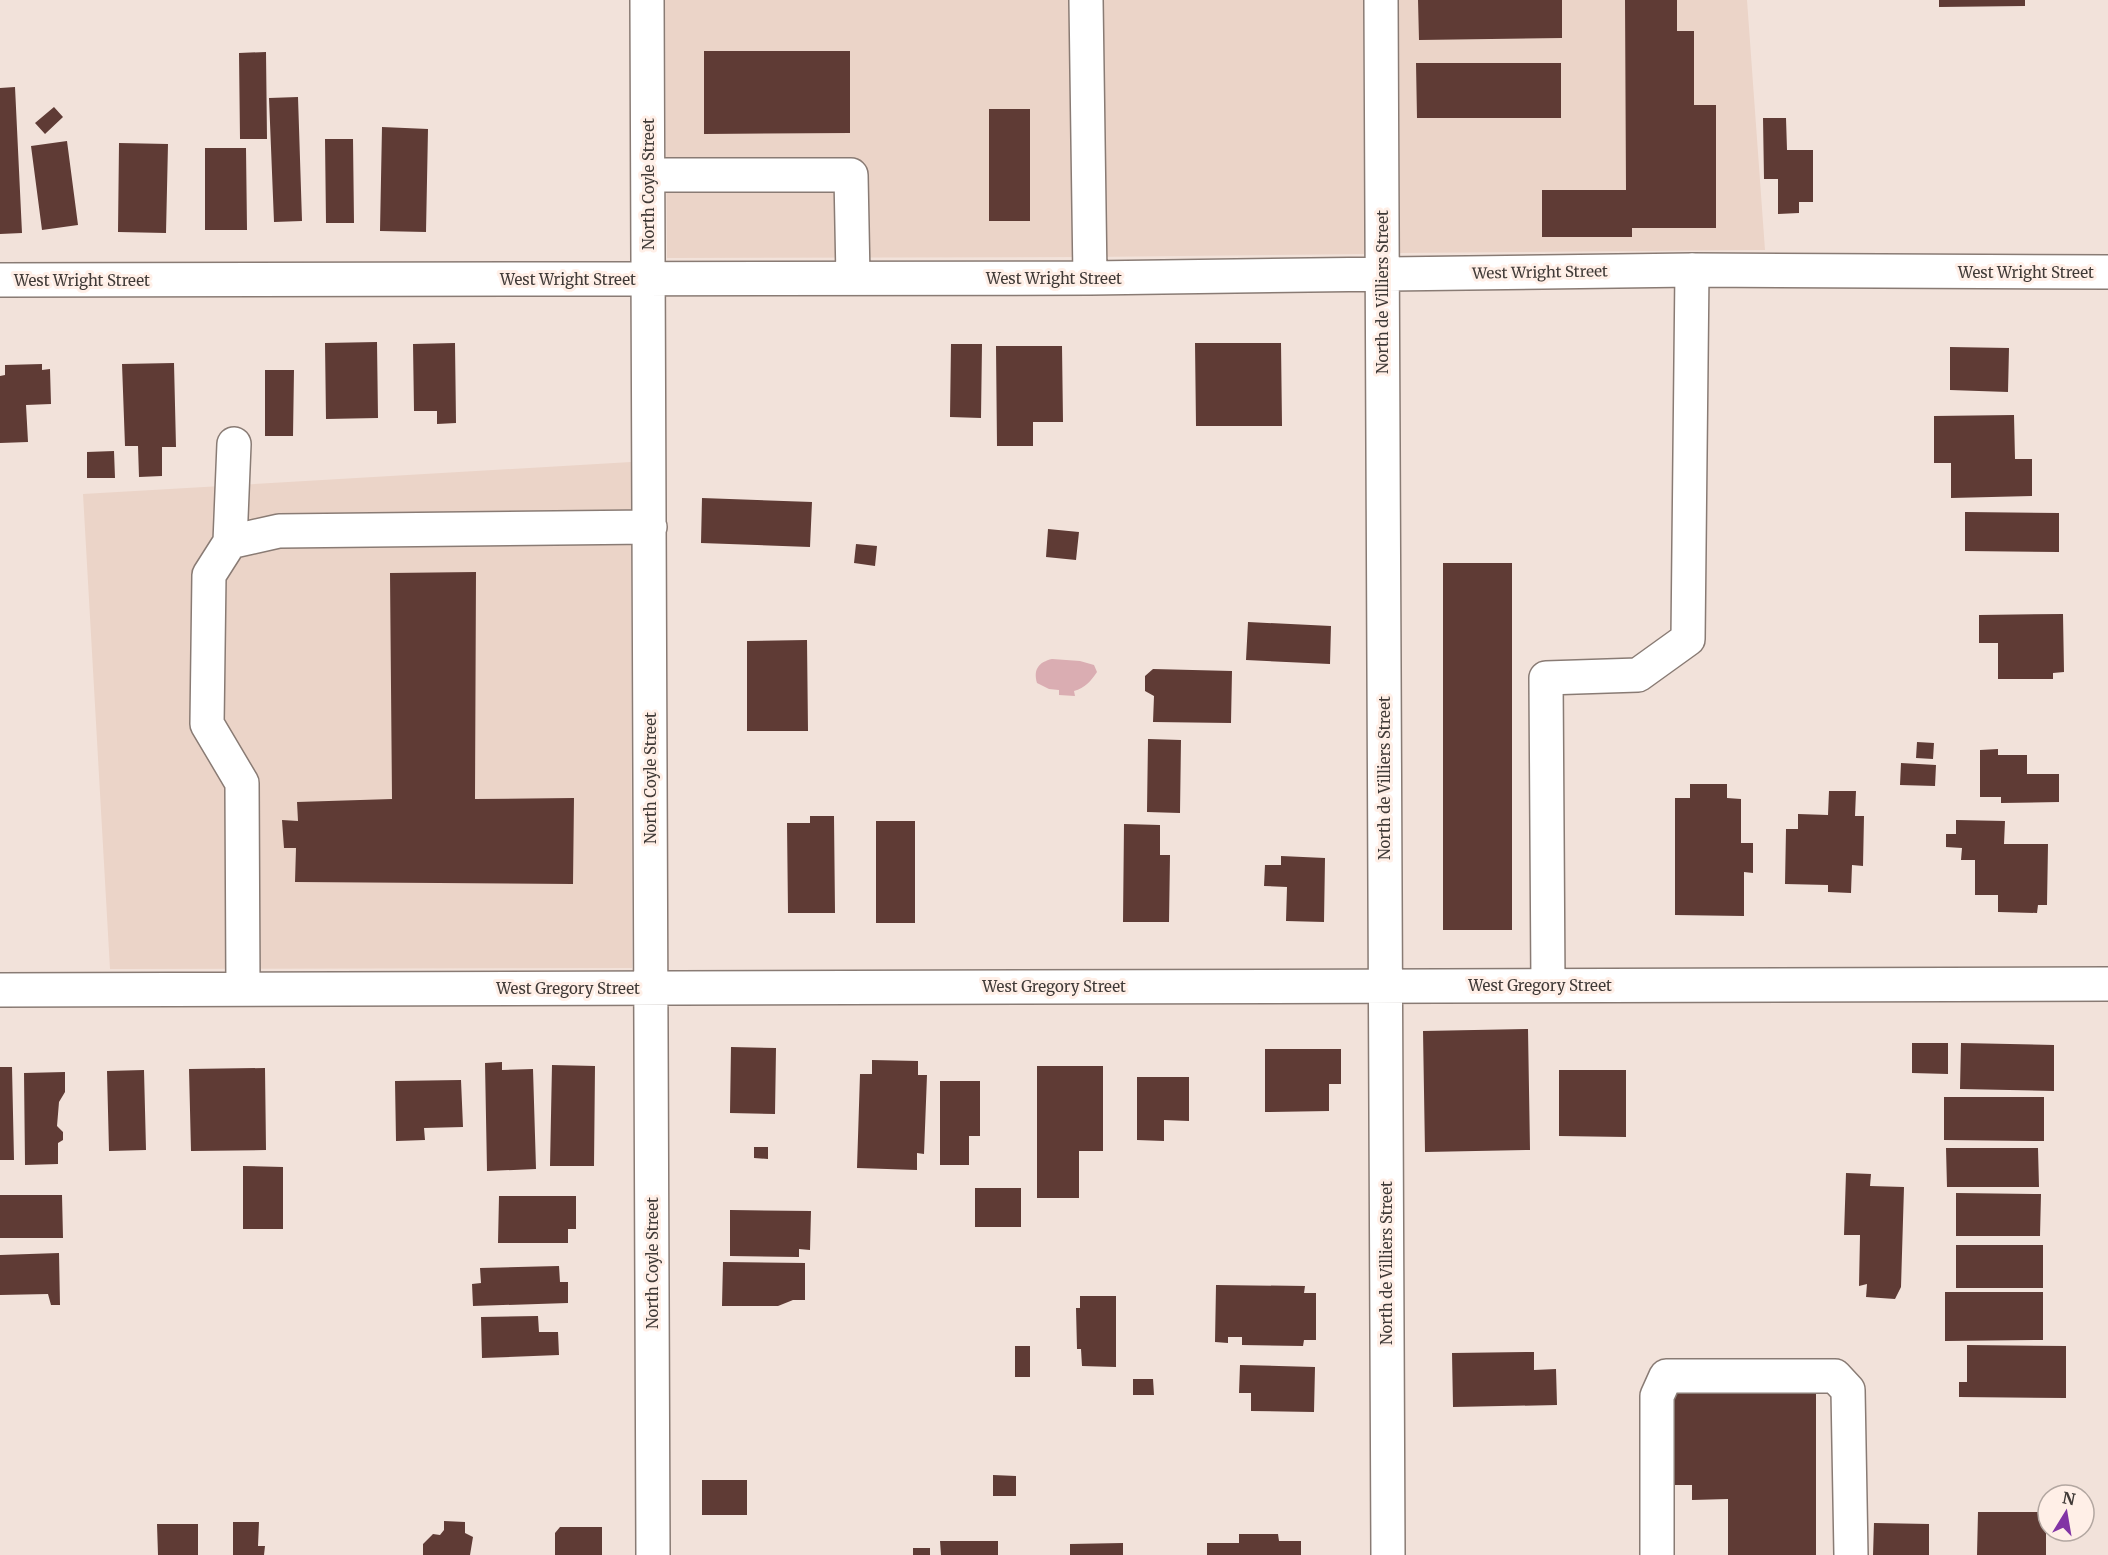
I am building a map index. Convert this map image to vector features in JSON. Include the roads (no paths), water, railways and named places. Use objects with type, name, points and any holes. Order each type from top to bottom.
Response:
[{"type":"street","name":"North Coyle Street","points":[[647,0],[654,1555]]},
{"type":"street","points":[[1086,0],[1090,278]]},
{"type":"street","name":"North de Villiers Street","points":[[1381,0],[1388,1555]]},
{"type":"street","points":[[648,175],[851,175],[853,278]]},
{"type":"street","points":[[1548,985],[1546,678],[1638,675],[1688,639],[1692,270]]},
{"type":"street","name":"West Wright Street","points":[[0,280],[1090,278],[1692,270],[2108,272]]},
{"type":"street","points":[[234,444],[230,542],[209,575],[207,724],[242,783],[243,989]]},
{"type":"street","points":[[230,542],[279,531],[650,527]]},
{"type":"street","name":"West Gregory Street","points":[[0,990],[2108,984]]},
{"type":"street","points":[[1657,1555],[1657,1396],[1666,1376],[1835,1376],[1848,1390],[1851,1555]]}]
